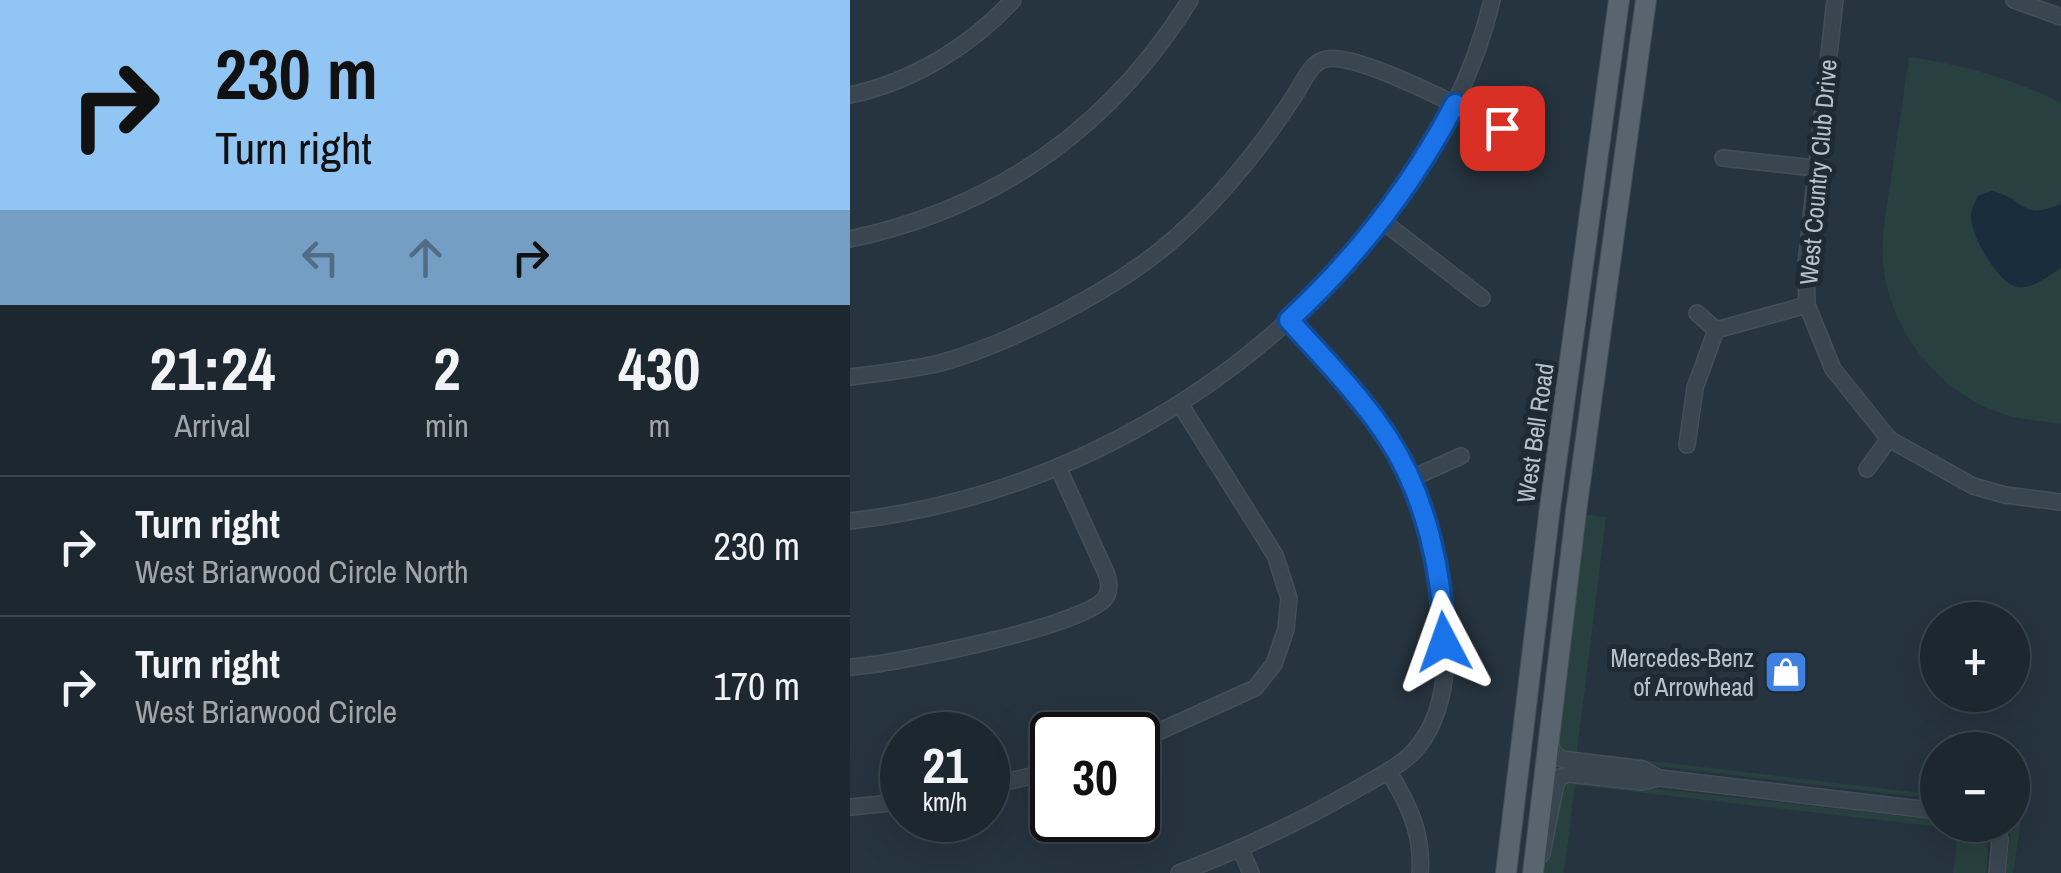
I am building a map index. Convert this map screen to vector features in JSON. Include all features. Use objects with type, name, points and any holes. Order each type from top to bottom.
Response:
[{"type":"main road","name":"West Bell Road","points":[[1506,873],[1620,0]]},
{"type":"main road","name":"West Bell Road","points":[[1534,873],[1646,0]]},
{"type":"main road","points":[[1536,634],[1540,677],[1535,750],[1538,760],[1546,766]]},
{"type":"street","points":[[850,95],[919,73],[970,38],[1014,0]]},
{"type":"street","points":[[850,239],[895,230],[947,212],[996,188],[1053,149],[1111,104],[1169,33],[1190,0]]},
{"type":"street","points":[[850,521],[936,507],[1058,468],[1180,404],[1235,366],[1338,272],[1418,168],[1455,104],[1480,44],[1492,0]]},
{"type":"street","name":"West Country Club Drive","points":[[1835,0],[1806,264],[1808,305],[1833,369],[1889,439],[1941,470],[2005,496],[2061,502]]},
{"type":"street","points":[[2014,0],[2061,17]]},
{"type":"street","points":[[850,377],[940,363],[997,343],[1134,268],[1174,239],[1218,194],[1284,112],[1314,64],[1329,58],[1364,65],[1502,128]]},
{"type":"street","points":[[1723,158],[1816,168]]},
{"type":"street","points":[[1381,220],[1482,298]]},
{"type":"street","points":[[1716,330],[1808,305]]},
{"type":"street","points":[[1697,313],[1716,330]]},
{"type":"street","points":[[1179,873],[1324,808],[1411,755],[1430,725],[1446,682],[1444,603],[1430,541],[1410,480],[1378,425],[1289,320]]},
{"type":"street","points":[[1687,445],[1695,388],[1716,330]]},
{"type":"street","points":[[1160,731],[1255,688],[1274,664],[1286,629],[1289,598],[1275,555],[1180,404]]},
{"type":"street","points":[[1867,469],[1889,439]]},
{"type":"street","points":[[1410,480],[1461,456]]},
{"type":"street","points":[[850,666],[976,646],[1096,606],[1105,598],[1109,580],[1058,468]]},
{"type":"street","points":[[1549,738],[1554,753],[1562,759],[1643,770],[1659,778]]},
{"type":"street","points":[[1546,766],[1570,774],[1642,782],[1659,778],[1920,808]]},
{"type":"street","points":[[1388,771],[1414,820],[1420,873]]},
{"type":"street","points":[[1534,873],[1548,835],[1557,780],[1570,774]]},
{"type":"street","points":[[850,807],[880,804]]},
{"type":"street","points":[[1997,873],[2000,842]]},
{"type":"street","points":[[1240,848],[1251,873]]},
{"type":"green space","points":[[1909,57],[1987,74],[2061,103],[2061,424],[2000,413],[1956,390],[1920,355],[1895,312],[1887,288],[1883,242]]},
{"type":"green space","points":[[1584,514],[1606,517],[1577,752],[1920,793],[1920,797],[1565,755],[1557,746]]},
{"type":"green space","points":[[1571,779],[1920,818],[1920,825],[1575,785],[1564,873],[1541,873],[1559,785]]},
{"type":"green space","points":[[1957,842],[1986,842],[1986,873],[1953,873]]},
{"type":"green space","points":[[2009,842],[2018,842],[2013,873],[2006,873]]},
{"type":"water","points":[[1992,191],[2031,210],[2061,204],[2061,268],[2030,286],[2018,287],[2003,278],[1981,247],[1972,226],[1972,209],[1978,196]]},
{"type":"place","name":"Mercedes-Benz of Arrowhead","points":[[1786,672]]},
{"type":"route","points":[[1444,642],[1444,603],[1430,541],[1410,480],[1388,438],[1289,320],[1338,272],[1381,220],[1418,168],[1455,104],[1502,128]]}]
